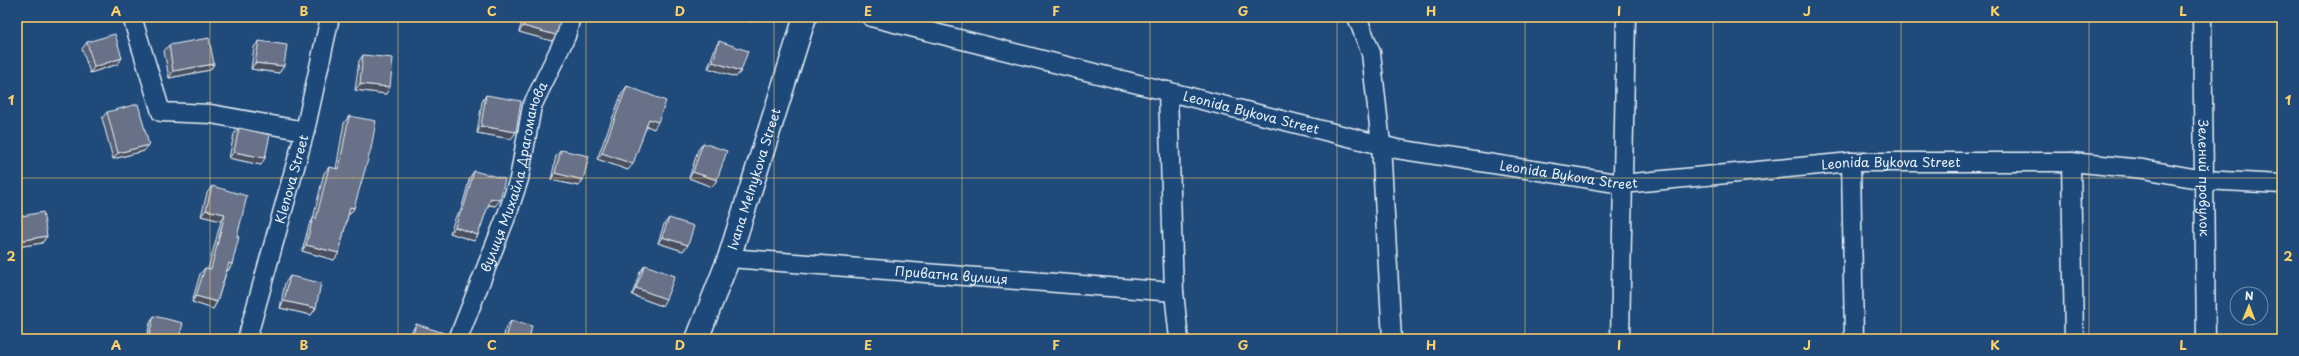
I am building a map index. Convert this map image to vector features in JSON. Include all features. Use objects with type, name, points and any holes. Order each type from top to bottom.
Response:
[{"type":"street","points":[[132,17],[161,112],[211,114],[305,131]]},
{"type":"street","name":"Klenova Street","points":[[247,339],[305,131],[330,17]]},
{"type":"street","name":"вулиця Михайла Драгоманова","points":[[458,339],[514,192],[532,106],[566,36],[571,17]]},
{"type":"street","name":"Ivana Melnykova Street","points":[[697,339],[729,258],[805,17]]},
{"type":"street","name":"Leonida Bykova Street","points":[[871,17],[1380,144],[1622,184],[1851,162],[2071,162],[2143,169],[2204,180],[2282,184]]},
{"type":"street","points":[[1357,17],[1371,53],[1380,144],[1392,339]]},
{"type":"street","points":[[1620,339],[1626,17]]},
{"type":"street","name":"Зелений провулок","points":[[2202,17],[2206,339]]},
{"type":"street","points":[[1168,91],[1174,292],[1179,339]]},
{"type":"street","points":[[1851,162],[1854,339]]},
{"type":"street","points":[[2071,162],[2074,339]]},
{"type":"street","name":"Приватна вулиця","points":[[729,258],[1174,292]]},
{"type":"building","points":[[526,17],[562,17],[556,35],[523,26]]},
{"type":"building","points":[[115,34],[122,58],[94,67],[87,42]]},
{"type":"building","points":[[209,38],[214,64],[173,71],[169,45]]},
{"type":"building","points":[[259,41],[287,45],[284,66],[255,63]]},
{"type":"building","points":[[719,41],[748,51],[741,71],[713,62]]},
{"type":"building","points":[[363,55],[393,58],[390,87],[360,84]]},
{"type":"building","points":[[627,86],[666,101],[658,122],[649,119],[633,164],[602,153]]},
{"type":"building","points":[[486,95],[521,101],[516,132],[481,126]]},
{"type":"building","points":[[138,104],[149,145],[118,153],[107,112]]},
{"type":"building","points":[[17,112],[20,119],[17,120]]},
{"type":"building","points":[[349,116],[376,121],[371,149],[354,208],[350,207],[339,253],[306,245],[313,218],[316,219],[329,167],[339,169]]},
{"type":"building","points":[[239,128],[270,135],[265,158],[234,152]]},
{"type":"building","points":[[703,143],[727,151],[717,180],[693,172]]},
{"type":"building","points":[[561,150],[589,156],[583,180],[555,173]]},
{"type":"building","points":[[474,171],[505,179],[500,200],[491,198],[478,235],[455,227],[461,210],[463,210]]},
{"type":"building","points":[[212,186],[247,196],[232,264],[229,263],[217,302],[196,296],[205,268],[211,269],[225,214],[206,210]]},
{"type":"building","points":[[43,212],[47,236],[19,241],[17,217]]},
{"type":"building","points":[[669,218],[694,226],[688,245],[662,237]]},
{"type":"building","points":[[645,265],[675,276],[666,299],[636,288]]},
{"type":"building","points":[[290,276],[321,283],[316,308],[284,301]]},
{"type":"building","points":[[154,316],[183,323],[179,339],[148,339]]},
{"type":"building","points":[[511,321],[532,326],[529,339],[506,339]]},
{"type":"building","points":[[416,324],[444,333],[443,339],[412,339]]}]
